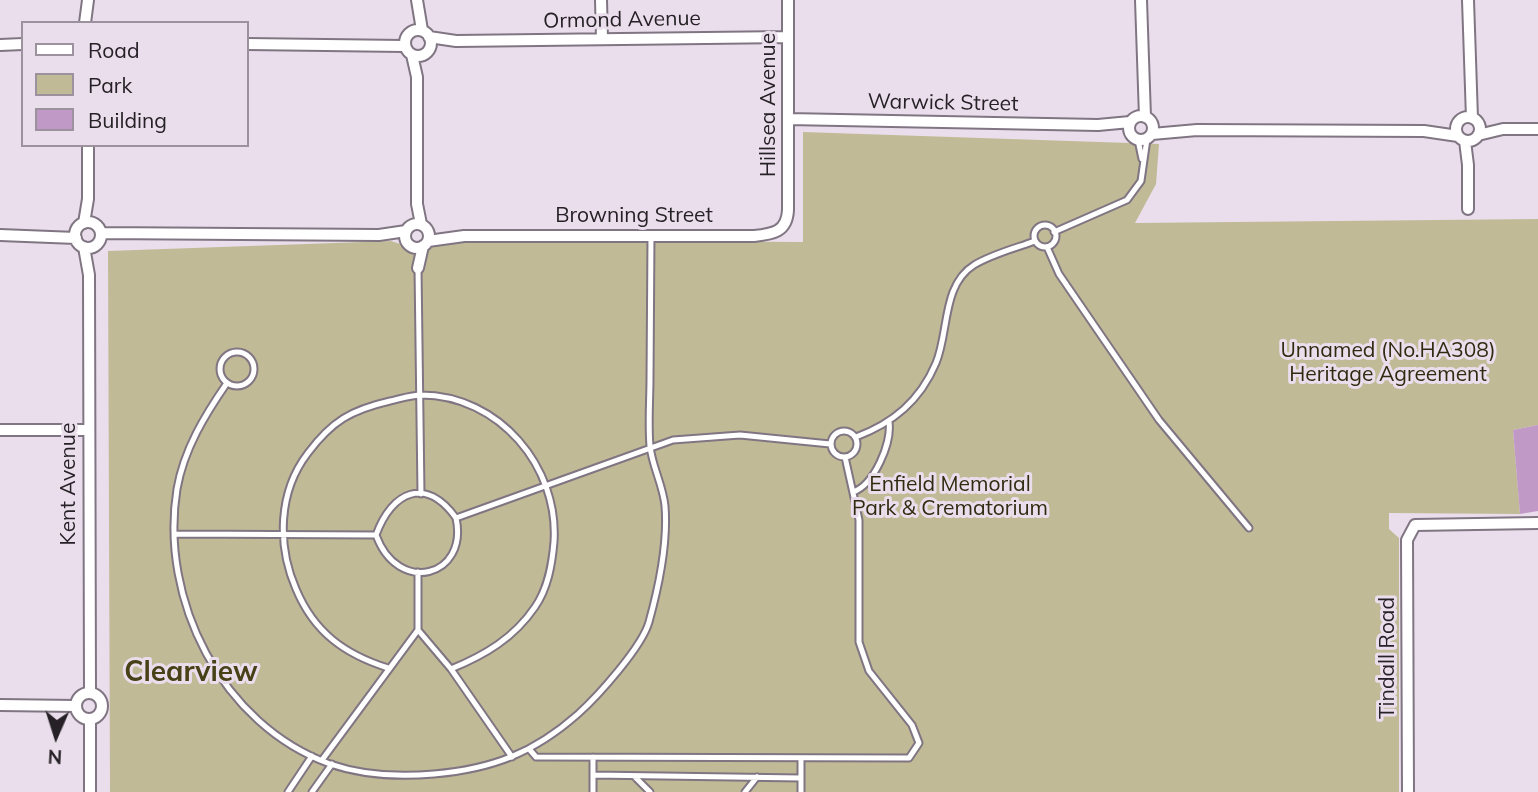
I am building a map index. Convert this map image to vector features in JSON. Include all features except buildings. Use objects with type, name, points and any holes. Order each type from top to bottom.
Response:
[{"type":"street","points":[[601,0],[602,39]]},
{"type":"street","name":"Hillsea Avenue","points":[[788,0],[788,210]]},
{"type":"street","points":[[1135,122],[1142,98],[1141,0]]},
{"type":"street","points":[[1468,0],[1468,209]]},
{"type":"street","points":[[417,4],[418,268]]},
{"type":"street","name":"Ormond Avenue","points":[[248,44],[788,37]]},
{"type":"street","points":[[0,45],[21,44]]},
{"type":"street","name":"Warwick Street","points":[[788,119],[1098,125],[1135,122]]},
{"type":"street","points":[[1135,122],[1147,135]]},
{"type":"street","points":[[1135,122],[1147,135]]},
{"type":"street","points":[[1147,135],[1197,130],[1538,129]]},
{"type":"street","points":[[83,228],[88,199],[88,147]]},
{"type":"street","name":"Browning Street","points":[[95,242],[128,235],[772,234],[782,230],[788,219],[788,210]]},
{"type":"street","points":[[0,235],[50,235],[83,228]]},
{"type":"street","points":[[83,228],[95,242]]},
{"type":"street","points":[[83,228],[95,242]]},
{"type":"street","name":"Kent Avenue","points":[[90,692],[87,430],[89,275],[95,242]]},
{"type":"street","points":[[0,430],[87,430]]},
{"type":"street","name":"Tindall Road","points":[[1408,792],[1407,540],[1415,525],[1538,523]]},
{"type":"street","points":[[90,692],[98,696],[102,704],[100,713],[90,719],[80,715],[76,706],[80,696],[90,692]]},
{"type":"street","points":[[0,705],[76,706]]},
{"type":"street","points":[[90,719],[90,792]]},
{"type":"lane","points":[[1055,232],[1127,200],[1141,181],[1147,135]]},
{"type":"lane","points":[[1035,241],[1034,233],[1040,227],[1048,226],[1055,232]]},
{"type":"lane","points":[[1047,247],[1054,241],[1055,232]]},
{"type":"lane","points":[[227,383],[205,415],[191,442],[177,489],[178,575],[190,614],[218,675],[252,716],[321,760],[355,771],[414,776],[474,771],[530,750],[554,735],[601,694],[648,626],[662,562],[664,506],[650,447],[651,236]]},
{"type":"lane","points":[[856,438],[888,422],[919,394],[936,361],[952,291],[973,266],[1035,241],[1047,247],[1059,274],[1158,420],[1248,528]]},
{"type":"lane","points":[[418,268],[421,494]]},
{"type":"lane","points":[[232,353],[245,353],[253,362],[252,379],[243,386],[227,383],[220,372],[223,360],[232,353]]},
{"type":"lane","points":[[388,668],[361,659],[335,645],[314,622],[289,572],[282,534],[287,495],[302,461],[326,429],[358,408],[419,395],[448,398],[484,410],[514,435],[533,459],[547,485],[555,517],[549,579],[536,606],[497,648],[452,669]]},
{"type":"lane","points":[[853,492],[862,488],[886,447],[888,422]]},
{"type":"lane","points":[[840,431],[849,432],[856,438],[856,450],[845,457],[834,453],[830,444],[833,436],[840,431]]},
{"type":"lane","points":[[456,518],[673,440],[740,435],[830,444]]},
{"type":"lane","points":[[530,750],[536,757],[909,758],[919,743],[912,725],[869,671],[859,642],[859,520],[845,457]]},
{"type":"lane","points":[[421,494],[432,495],[445,503],[456,518],[460,537],[450,559],[429,572],[408,572],[392,564],[376,535],[382,518],[395,500],[421,494]]},
{"type":"lane","points":[[176,534],[376,535]]},
{"type":"lane","points":[[321,760],[418,630],[418,572]]},
{"type":"lane","points":[[418,630],[452,669],[512,757]]},
{"type":"lane","points":[[288,792],[312,756]]},
{"type":"lane","points":[[593,757],[593,792]]},
{"type":"lane","points":[[801,758],[801,792]]},
{"type":"lane","points":[[312,792],[332,764]]},
{"type":"lane","points":[[593,775],[801,778]]},
{"type":"lane","points":[[634,776],[650,792]]},
{"type":"lane","points":[[745,792],[757,777]]},
{"type":"green space","name":"Enfield Memorial Park & Crematorium","points":[[803,132],[1159,144],[1156,184],[1135,223],[1538,219],[1538,425],[1513,430],[1520,514],[1389,513],[1389,529],[1399,538],[1399,792],[110,792],[108,251],[391,241],[422,251],[452,240],[803,242]]},
{"type":"district","name":"Clearview","points":[[191,673]]},
{"type":"park label","name":"Unnamed (No.HA308) Heritage Agreement","points":[[1388,363]]}]
